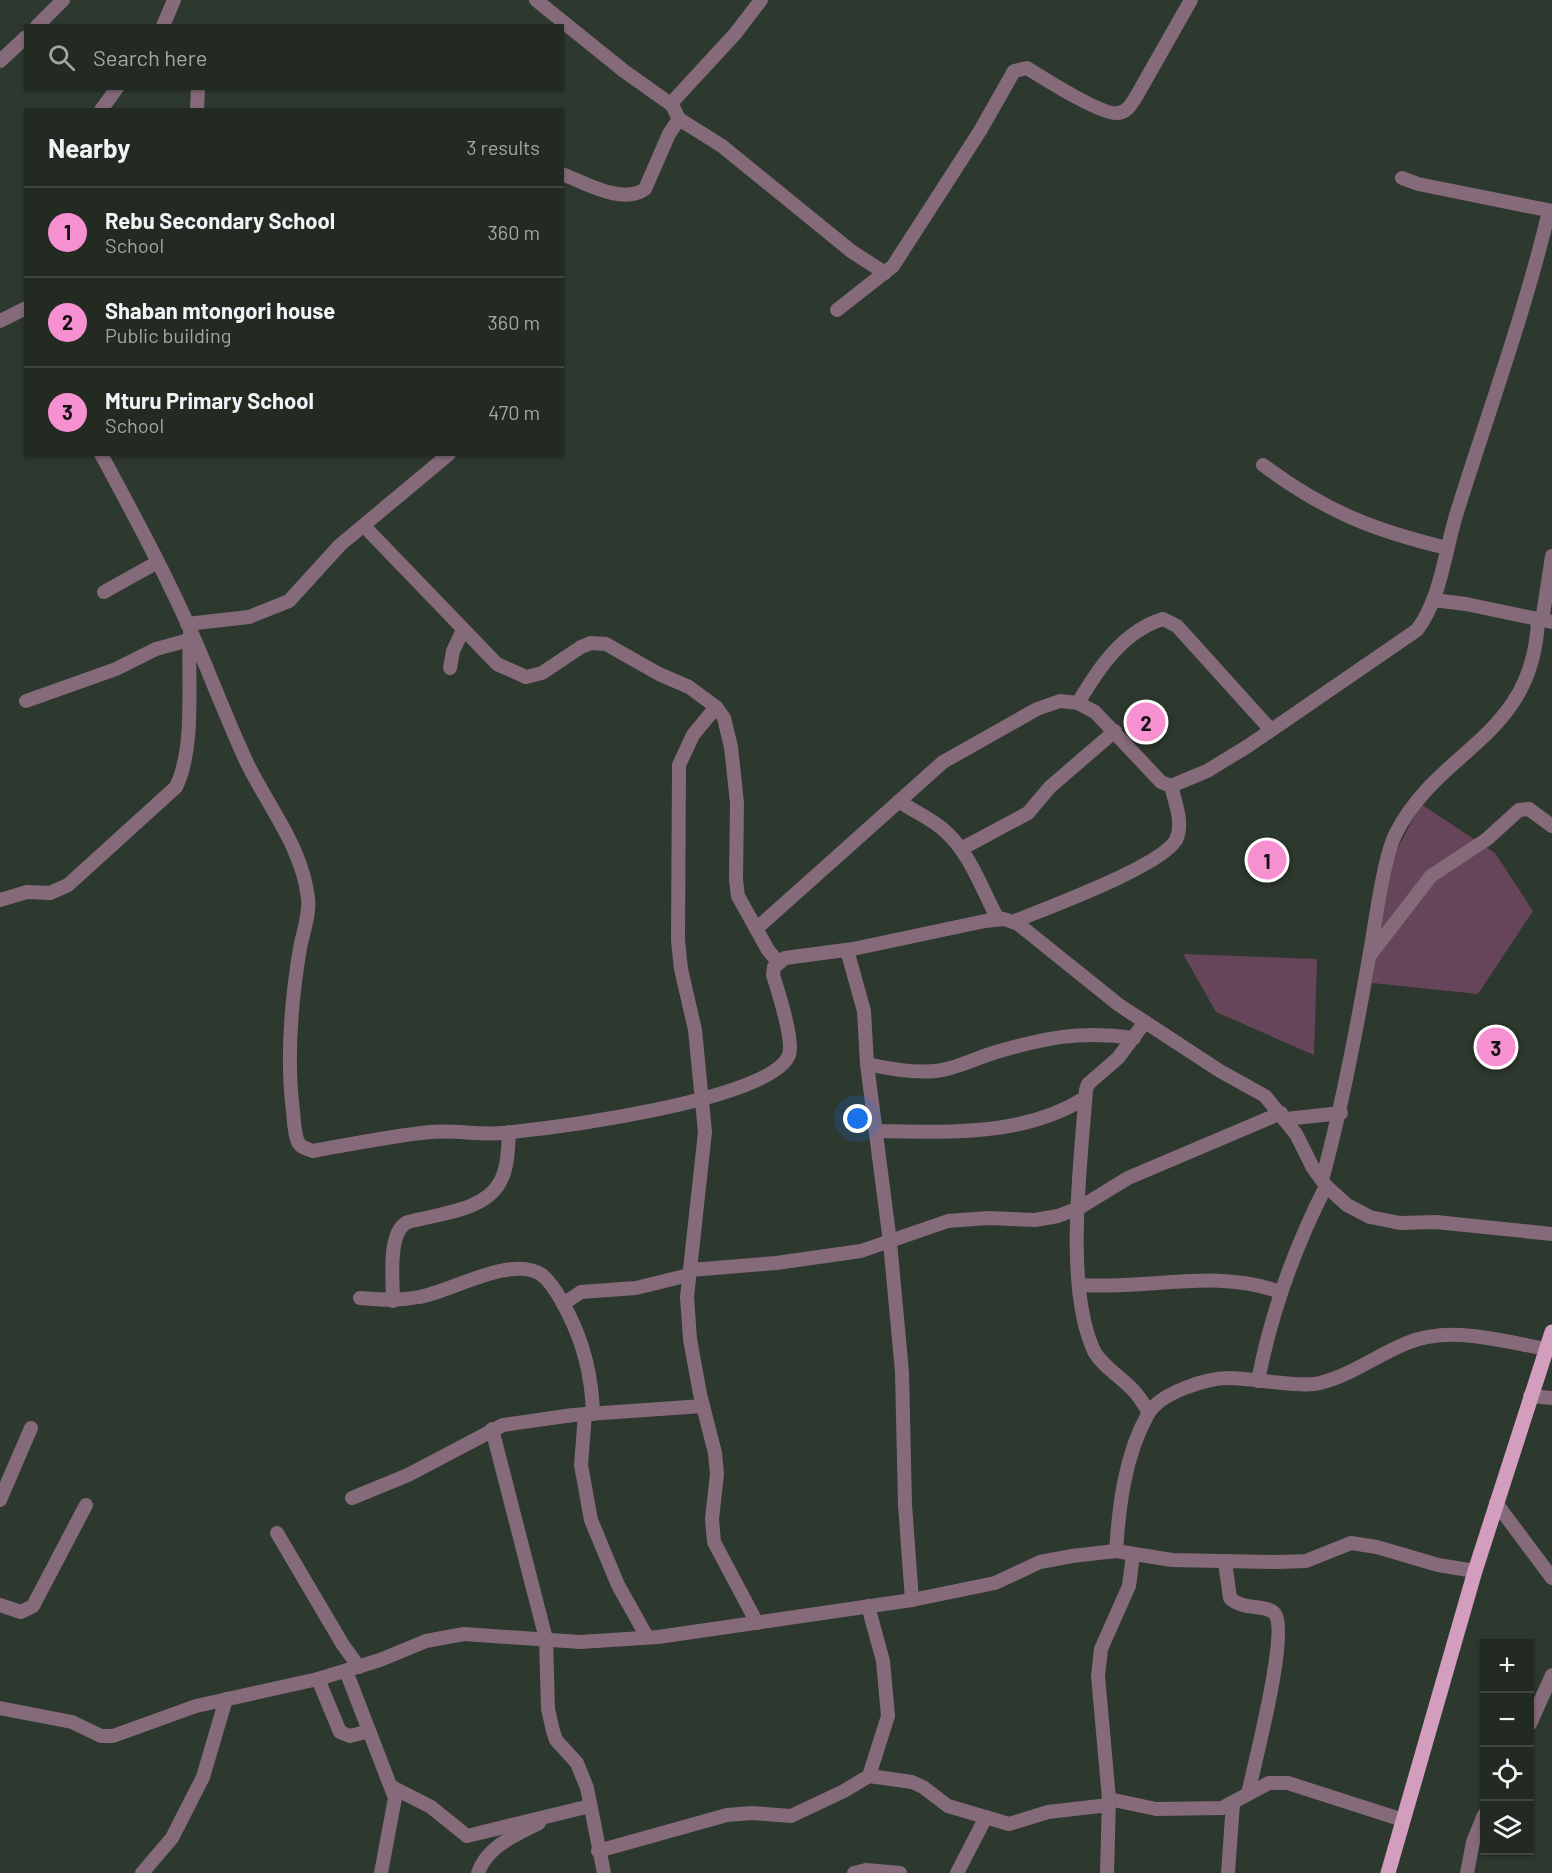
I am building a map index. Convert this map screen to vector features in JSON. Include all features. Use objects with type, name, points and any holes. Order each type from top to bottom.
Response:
[{"type":"main road","points":[[1388,1873],[1475,1571],[1552,1332]]},
{"type":"street","points":[[39,24],[63,0]]},
{"type":"street","points":[[164,24],[174,0]]},
{"type":"street","points":[[536,0],[624,71],[672,105],[679,119],[722,146],[851,251],[885,273]]},
{"type":"street","points":[[672,105],[735,34],[761,0]]},
{"type":"street","points":[[837,310],[885,273],[897,259],[980,130],[1014,71],[1027,68],[1105,112],[1121,113],[1129,107],[1137,95],[1191,0]]},
{"type":"street","points":[[1,60],[24,39]]},
{"type":"street","points":[[102,108],[116,90]]},
{"type":"street","points":[[197,108],[198,90]]},
{"type":"street","points":[[564,175],[622,195],[637,195],[645,189],[669,134],[679,119]]},
{"type":"street","points":[[756,929],[943,762],[1037,709],[1060,701],[1078,703],[1095,712],[1161,782],[1172,786],[1207,771],[1271,730],[1404,640],[1428,615],[1504,363],[1522,313],[1550,211],[1418,184],[1402,178]]},
{"type":"street","points":[[0,321],[24,309]]},
{"type":"street","points":[[102,456],[189,631],[253,775],[286,832],[304,873],[309,902],[289,1038],[291,1094],[298,1142],[313,1151],[381,1138],[429,1132],[508,1132],[666,1108],[704,1099],[778,1068],[789,1053],[789,1038],[773,975],[778,962],[785,958],[847,950],[998,920],[1013,922],[1034,933],[1113,1000],[1220,1071],[1265,1096],[1284,1116],[1324,1183],[1347,1205],[1370,1217],[1400,1222],[1436,1222],[1552,1234]]},
{"type":"street","points":[[26,701],[116,669],[189,631],[249,617],[289,601],[340,545],[448,456]]},
{"type":"street","points":[[1263,465],[1287,483],[1351,520],[1447,549]]},
{"type":"street","points":[[364,526],[497,664],[526,677],[542,673],[580,647],[591,643],[606,644],[659,674],[697,691],[716,707],[724,718],[731,747],[737,803],[736,880],[738,896],[778,962]]},
{"type":"street","points":[[1258,1381],[1268,1329],[1324,1183],[1341,1113],[1395,834],[1431,787],[1507,714],[1525,681],[1544,621],[1552,556]]},
{"type":"street","points":[[104,592],[156,563]]},
{"type":"street","points":[[1433,600],[1466,604],[1544,621]]},
{"type":"street","points":[[1078,703],[1116,650],[1150,623],[1163,619],[1177,626],[1271,730]]},
{"type":"street","points":[[450,668],[453,651],[463,630]]},
{"type":"street","points":[[0,900],[27,892],[50,892],[68,885],[176,787],[184,772],[188,728],[189,631]]},
{"type":"street","points":[[716,707],[693,735],[680,765],[678,940],[681,969],[695,1030],[704,1099],[705,1132],[687,1297],[690,1339],[716,1463],[711,1519],[714,1542],[757,1623]]},
{"type":"street","points":[[962,849],[1028,813],[1050,787],[1115,731]]},
{"type":"street","points":[[1013,922],[1109,882],[1166,850],[1175,841],[1178,833],[1179,815],[1172,786]]},
{"type":"street","points":[[900,801],[944,830],[962,849],[998,920]]},
{"type":"street","points":[[1370,955],[1431,876],[1487,839],[1519,810],[1529,809],[1552,826]]},
{"type":"street","points":[[847,950],[864,1011],[867,1064],[890,1242],[902,1372],[901,1437],[912,1600]]},
{"type":"street","points":[[1145,1022],[1111,1066],[1088,1084],[1080,1148],[1079,1208],[1080,1285],[1086,1328],[1096,1353],[1135,1392],[1149,1412]]},
{"type":"street","points":[[867,1064],[890,1069],[934,1071],[993,1053],[1077,1033],[1134,1038]]},
{"type":"street","points":[[876,1131],[1004,1127],[1047,1118],[1085,1098]]},
{"type":"street","points":[[563,1304],[581,1292],[636,1288],[689,1272],[861,1251],[948,1221],[988,1218],[1035,1220],[1079,1208],[1128,1178],[1284,1116],[1341,1113]]},
{"type":"street","points":[[393,1301],[394,1248],[401,1228],[408,1222],[475,1203],[491,1194],[501,1182],[508,1132]]},
{"type":"street","points":[[360,1298],[393,1301],[422,1297],[486,1275],[526,1269],[542,1275],[563,1304],[576,1328],[588,1367],[589,1414],[581,1465],[591,1520],[618,1585],[647,1637]]},
{"type":"street","points":[[1080,1285],[1110,1287],[1207,1280],[1259,1285],[1281,1292]]},
{"type":"street","points":[[1116,1551],[1119,1506],[1128,1467],[1149,1412],[1176,1392],[1203,1381],[1228,1378],[1316,1384],[1336,1379],[1406,1343],[1429,1336],[1473,1336],[1546,1349]]},
{"type":"street","points":[[1530,1396],[1552,1398]]},
{"type":"street","points":[[352,1498],[408,1474],[492,1429],[526,1420],[703,1406]]},
{"type":"street","points":[[0,1500],[31,1428]]},
{"type":"street","points":[[492,1429],[546,1639],[548,1709],[553,1731],[556,1740],[577,1763],[590,1806],[604,1873]]},
{"type":"street","points":[[1496,1503],[1552,1578]]},
{"type":"street","points":[[0,1605],[21,1612],[33,1606],[86,1505]]},
{"type":"street","points":[[277,1533],[343,1645],[369,1731],[392,1787],[395,1807],[381,1873]]},
{"type":"street","points":[[0,1708],[72,1722],[101,1736],[113,1737],[165,1715],[318,1679],[352,1669],[426,1641],[464,1634],[580,1642],[647,1637],[757,1623],[912,1600],[994,1583],[1040,1562],[1116,1551],[1132,1555],[1226,1562],[1306,1561],[1351,1543],[1377,1547],[1438,1565],[1475,1571]]},
{"type":"street","points":[[1107,1873],[1109,1802],[1098,1676],[1101,1649],[1129,1586],[1132,1555]]},
{"type":"street","points":[[1226,1562],[1230,1598],[1244,1607],[1269,1609],[1277,1617],[1279,1624],[1277,1662],[1248,1794]]},
{"type":"street","points":[[868,1606],[883,1661],[888,1716],[869,1776]]},
{"type":"street","points":[[1534,1715],[1552,1675]]},
{"type":"street","points":[[318,1679],[340,1732],[350,1736],[369,1731]]},
{"type":"street","points":[[142,1873],[172,1838],[203,1777],[226,1699]]},
{"type":"street","points":[[598,1851],[728,1815],[752,1813],[791,1816],[844,1791],[869,1776],[912,1782],[923,1786],[948,1806],[1010,1824],[1048,1812],[1109,1802],[1155,1809],[1222,1808],[1269,1783],[1288,1783],[1403,1820]]},
{"type":"street","points":[[392,1787],[431,1807],[467,1836],[590,1806]]},
{"type":"street","points":[[1228,1873],[1233,1803]]},
{"type":"street","points":[[478,1873],[486,1856],[496,1848],[557,1813]]},
{"type":"street","points":[[957,1873],[986,1817]]},
{"type":"street","points":[[1467,1873],[1473,1842],[1480,1826]]},
{"type":"street","points":[[854,1873],[866,1870],[900,1873]]},
{"type":"shaded area","points":[[1421,804],[1495,853],[1533,911],[1478,994],[1372,983],[1392,859]]},
{"type":"shaded area","points":[[1183,954],[1317,959],[1314,1055],[1216,1012]]},
{"type":"place","name":"Shaban mtongori house","points":[[1146,722]]},
{"type":"place","name":"Rebu Secondary School","points":[[1267,860]]},
{"type":"place","name":"Mturu Primary School","points":[[1496,1047]]}]
